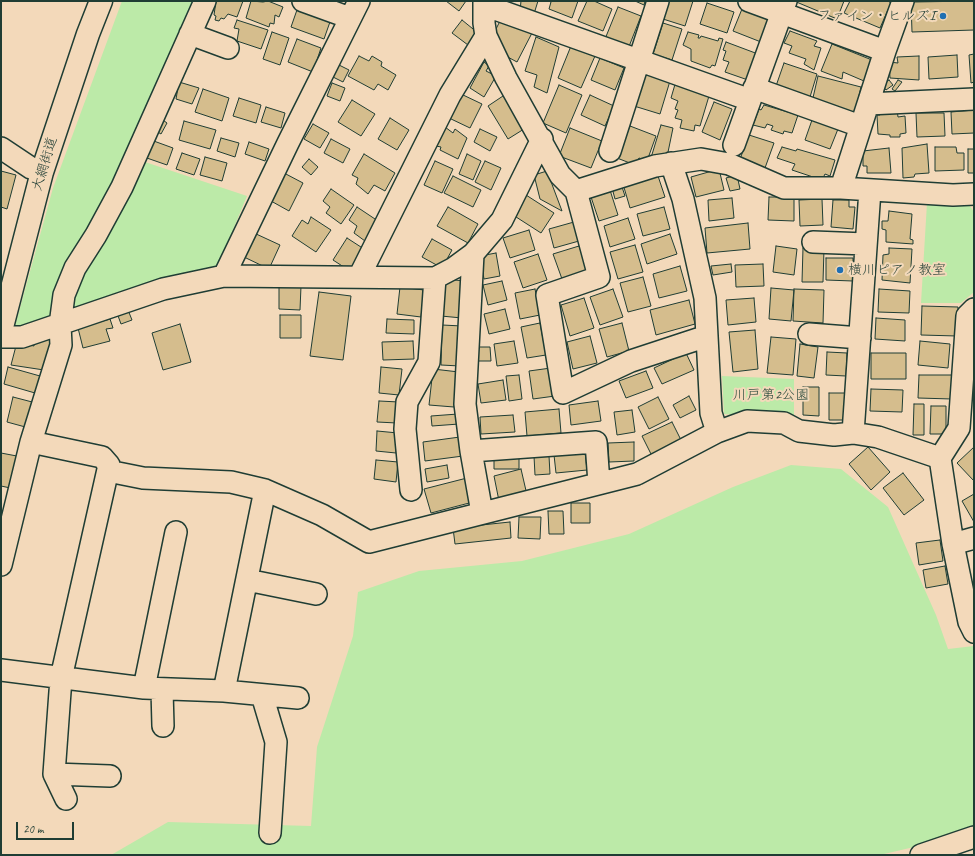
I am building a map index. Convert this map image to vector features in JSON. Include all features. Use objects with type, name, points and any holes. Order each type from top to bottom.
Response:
[{"type":"main road","name":"大網街道","points":[[1,331],[42,172],[88,34],[101,1]]},
{"type":"street","points":[[1,565],[31,442],[61,345],[60,324],[64,295],[75,268],[96,235],[122,187],[205,1]]},
{"type":"street","points":[[224,276],[288,143],[355,10],[303,1]]},
{"type":"street","points":[[610,151],[658,1]]},
{"type":"street","points":[[749,1],[784,7],[885,51]]},
{"type":"street","points":[[841,188],[860,126],[903,1]]},
{"type":"street","points":[[707,336],[631,361],[563,393],[547,295],[599,277],[576,190],[560,175],[542,139],[506,78],[486,36],[484,23],[484,3],[639,61],[860,126]]},
{"type":"street","points":[[734,145],[784,7]]},
{"type":"street","points":[[190,34],[228,48]]},
{"type":"street","points":[[359,277],[450,95],[486,36]]},
{"type":"street","points":[[868,104],[974,99]]},
{"type":"street","points":[[1,336],[22,337],[164,289],[224,276],[435,278],[454,268],[473,254],[502,220],[542,139]]},
{"type":"street","points":[[1,148],[30,168],[42,172]]},
{"type":"street","points":[[576,190],[671,163],[701,159],[729,164],[784,188],[841,188],[952,195],[974,194]]},
{"type":"street","points":[[671,163],[683,199],[705,298],[711,413],[717,432]]},
{"type":"street","points":[[853,433],[870,190]]},
{"type":"street","points":[[813,242],[866,244]]},
{"type":"street","points":[[473,254],[465,404],[471,451],[482,513]]},
{"type":"street","points":[[411,490],[405,429],[407,402],[429,362],[435,278]]},
{"type":"street","points":[[974,309],[967,316],[959,428],[940,458],[953,544],[969,622],[974,632]]},
{"type":"street","points":[[809,334],[860,338]]},
{"type":"street","points":[[108,471],[143,478],[231,482],[265,490],[322,515],[369,542],[637,474],[717,432],[747,422],[784,423],[799,431],[834,435],[853,433],[878,437],[940,458]]},
{"type":"street","points":[[940,458],[974,427]]},
{"type":"street","points":[[31,442],[102,457],[109,465],[61,678],[54,774],[66,799]]},
{"type":"street","points":[[471,451],[596,442],[599,483]]},
{"type":"street","points":[[224,691],[248,580],[265,490]]},
{"type":"street","points":[[163,726],[153,689],[176,532]]},
{"type":"street","points":[[953,544],[974,538]]},
{"type":"street","points":[[248,580],[316,594]]},
{"type":"street","points":[[1,670],[153,689],[224,691],[298,698]]},
{"type":"street","points":[[262,695],[276,742],[270,833]]},
{"type":"street","points":[[54,774],[110,776]]},
{"type":"street","points":[[922,855],[974,837]]},
{"type":"green space","points":[[122,1],[197,1],[129,160],[66,269],[48,324],[23,332],[15,326],[53,188]]},
{"type":"green space","points":[[142,161],[247,196],[216,271],[69,315],[78,275],[108,235],[126,192]]},
{"type":"green space","points":[[927,203],[968,203],[974,212],[974,292],[961,303],[921,303]]},
{"type":"green space","name":"川戸第2公園","points":[[722,376],[794,379],[794,418],[782,414],[747,410],[734,415],[724,414]]},
{"type":"green space","points":[[791,465],[841,469],[888,507],[936,615],[948,649],[974,646],[974,826],[952,838],[880,855],[111,855],[168,822],[311,826],[317,747],[353,636],[358,592],[419,571],[522,561],[629,534],[733,487]]},
{"type":"building","points":[[216,1],[243,1],[237,17],[228,14],[224,19],[221,18],[219,21],[215,20],[216,16],[214,15]]},
{"type":"building","points":[[251,1],[268,1],[283,7],[279,17],[275,15],[274,24],[270,23],[269,27],[246,18]]},
{"type":"building","points":[[446,1],[466,1],[459,11]]},
{"type":"building","points":[[521,1],[538,1],[533,17],[520,11]]},
{"type":"building","points":[[549,1],[578,1],[572,18],[549,9],[551,2]]},
{"type":"building","points":[[587,1],[594,1],[612,9],[603,31],[578,21]]},
{"type":"building","points":[[635,1],[645,1],[644,5]]},
{"type":"building","points":[[668,1],[693,1],[685,26],[663,19]]},
{"type":"building","points":[[794,1],[844,1],[837,19]]},
{"type":"building","points":[[850,1],[888,1],[891,3],[880,28],[844,13]]},
{"type":"building","name":"ファイン・ヒルズI","points":[[974,1],[974,30],[912,32],[911,2]]},
{"type":"building","points":[[707,3],[734,12],[727,33],[700,24]]},
{"type":"building","points":[[298,7],[331,19],[324,39],[291,27]]},
{"type":"building","points":[[618,7],[641,16],[628,49],[605,39]]},
{"type":"building","points":[[742,9],[769,20],[761,42],[733,31]]},
{"type":"building","points":[[501,19],[532,33],[517,62],[504,55],[494,33]]},
{"type":"building","points":[[237,20],[268,30],[261,49],[237,41],[239,29],[234,28]]},
{"type":"building","points":[[462,20],[478,33],[468,45],[452,33]]},
{"type":"building","points":[[663,23],[682,29],[672,60],[653,54]]},
{"type":"building","points":[[790,31],[817,41],[814,46],[821,48],[814,70],[804,64],[806,59],[789,53],[792,46],[784,43]]},
{"type":"building","points":[[272,32],[289,38],[280,65],[263,59]]},
{"type":"building","points":[[688,32],[699,35],[698,38],[701,36],[718,41],[719,38],[723,39],[715,66],[712,65],[710,68],[691,61],[691,49],[683,45]]},
{"type":"building","points":[[536,37],[559,47],[547,93],[534,87],[537,75],[525,71]]},
{"type":"building","points":[[297,39],[321,48],[313,72],[288,62]]},
{"type":"building","points":[[726,42],[758,54],[748,80],[725,72],[729,62],[723,60],[726,51],[723,50]]},
{"type":"building","points":[[832,44],[872,60],[864,81],[843,72],[842,79],[821,71]]},
{"type":"building","points":[[571,46],[595,56],[581,88],[558,78]]},
{"type":"building","points":[[974,54],[974,82],[971,83],[969,55]]},
{"type":"building","points":[[957,55],[958,77],[929,79],[928,57]]},
{"type":"building","points":[[359,56],[369,61],[372,56],[382,62],[381,66],[396,75],[388,90],[378,84],[374,90],[348,76]]},
{"type":"building","points":[[919,56],[919,80],[890,78],[889,62],[898,63],[897,57]]},
{"type":"building","points":[[600,58],[624,68],[615,90],[591,80]]},
{"type":"building","points":[[484,62],[489,66],[486,71],[496,76],[484,97],[470,88]]},
{"type":"building","points":[[784,63],[817,74],[810,97],[776,86]]},
{"type":"building","points":[[337,64],[349,70],[343,82],[331,76]]},
{"type":"building","points":[[644,74],[670,81],[660,114],[634,106]]},
{"type":"building","points":[[818,76],[861,87],[855,113],[812,102]]},
{"type":"building","points":[[889,80],[893,85],[886,90],[882,85]]},
{"type":"building","points":[[898,80],[902,82],[895,91],[892,89]]},
{"type":"building","points":[[676,81],[709,96],[700,126],[695,125],[694,131],[680,128],[682,120],[675,118],[678,110],[675,109],[678,101],[671,98]]},
{"type":"building","points":[[179,82],[199,88],[192,104],[176,99]]},
{"type":"building","points":[[332,83],[345,88],[340,101],[327,96]]},
{"type":"building","points":[[559,85],[582,95],[566,133],[543,123]]},
{"type":"building","points":[[203,89],[229,98],[222,121],[195,112]]},
{"type":"building","points":[[461,94],[482,104],[470,128],[449,118]]},
{"type":"building","points":[[506,94],[524,129],[508,139],[488,106]]},
{"type":"building","points":[[590,95],[614,106],[605,126],[581,115]]},
{"type":"building","points":[[239,98],[261,105],[256,123],[233,116]]},
{"type":"building","points":[[352,100],[375,114],[361,136],[338,122]]},
{"type":"building","points":[[714,102],[732,109],[720,140],[702,132]]},
{"type":"building","points":[[764,105],[798,115],[792,133],[784,131],[783,134],[771,130],[773,126],[767,124],[765,128],[753,125],[759,109],[761,110]]},
{"type":"building","points":[[266,107],[285,113],[281,128],[261,122]]},
{"type":"building","points":[[897,109],[898,117],[905,116],[906,133],[900,134],[900,137],[890,137],[890,135],[878,134],[877,115],[880,115],[880,112]]},
{"type":"building","points":[[974,110],[974,133],[952,134],[951,112]]},
{"type":"building","points":[[916,113],[944,113],[945,136],[917,137]]},
{"type":"building","points":[[160,118],[167,123],[161,134],[153,129]]},
{"type":"building","points":[[390,118],[409,130],[397,150],[378,139]]},
{"type":"building","points":[[812,120],[838,129],[830,149],[805,140]]},
{"type":"building","points":[[184,121],[216,130],[210,149],[179,140]]},
{"type":"building","points":[[313,124],[329,133],[320,148],[304,139]]},
{"type":"building","points":[[661,125],[673,128],[667,157],[650,161]]},
{"type":"building","points":[[630,126],[656,136],[647,161],[639,158],[635,165],[617,158]]},
{"type":"building","points":[[445,127],[453,133],[455,129],[467,138],[458,159],[440,150],[441,147],[436,146]]},
{"type":"building","points":[[570,128],[602,141],[591,168],[559,156]]},
{"type":"building","points":[[480,129],[497,137],[490,151],[474,142]]},
{"type":"building","points":[[749,135],[774,143],[765,168],[740,159]]},
{"type":"building","points":[[221,138],[239,143],[235,157],[217,151]]},
{"type":"building","points":[[331,139],[350,149],[343,163],[324,153]]},
{"type":"building","points":[[151,140],[173,148],[167,165],[144,157]]},
{"type":"building","points":[[249,142],[269,149],[265,161],[245,154]]},
{"type":"building","points":[[927,144],[929,173],[915,174],[914,177],[903,178],[902,148]]},
{"type":"building","points":[[782,147],[796,151],[797,149],[835,160],[830,176],[825,174],[822,180],[792,170],[795,164],[777,158]]},
{"type":"building","points":[[935,147],[956,147],[957,153],[964,153],[964,170],[935,171]]},
{"type":"building","points":[[889,148],[891,173],[867,173],[867,166],[863,166],[863,151]]},
{"type":"building","points":[[968,149],[974,149],[974,173],[968,173]]},
{"type":"building","points":[[182,153],[200,159],[194,175],[176,169]]},
{"type":"building","points":[[364,154],[395,173],[385,191],[374,185],[368,194],[356,184],[358,178],[352,175]]},
{"type":"building","points":[[467,154],[481,161],[473,180],[459,174]]},
{"type":"building","points":[[205,157],[227,163],[222,181],[200,175]]},
{"type":"building","points":[[309,159],[318,167],[311,175],[302,167]]},
{"type":"building","points":[[435,161],[453,169],[442,193],[424,185]]},
{"type":"building","points":[[485,161],[501,168],[491,190],[475,182]]},
{"type":"building","points":[[719,169],[724,190],[696,197],[691,177]]},
{"type":"building","points":[[1,171],[16,175],[7,209],[1,207]]},
{"type":"building","points":[[547,171],[562,211],[540,199],[534,175]]},
{"type":"building","points":[[284,173],[303,183],[289,211],[271,201]]},
{"type":"building","points":[[657,173],[665,197],[630,208],[623,184]]},
{"type":"building","points":[[737,175],[740,189],[730,191],[726,178]]},
{"type":"building","points":[[453,176],[481,190],[473,207],[444,193]]},
{"type":"building","points":[[620,181],[625,196],[615,199],[611,184]]},
{"type":"building","points":[[609,187],[618,215],[599,221],[590,194]]},
{"type":"building","points":[[331,189],[354,205],[341,224],[326,213],[330,207],[323,201]]},
{"type":"building","points":[[526,195],[554,213],[541,233],[513,215]]},
{"type":"building","points":[[769,197],[794,197],[794,221],[768,220]]},
{"type":"building","points":[[732,198],[734,218],[709,221],[708,200]]},
{"type":"building","points":[[822,199],[823,225],[800,226],[799,200]]},
{"type":"building","points":[[833,200],[849,200],[849,207],[855,207],[853,229],[831,227]]},
{"type":"building","points":[[357,207],[378,221],[365,241],[354,233],[357,226],[349,220]]},
{"type":"building","points":[[448,207],[478,224],[468,243],[437,226]]},
{"type":"building","points":[[664,207],[670,229],[643,236],[637,214]]},
{"type":"building","points":[[889,211],[912,214],[910,239],[913,240],[913,244],[886,242],[886,230],[882,229],[882,221],[888,221]]},
{"type":"building","points":[[311,217],[331,230],[316,252],[292,236],[302,220],[308,224]]},
{"type":"building","points":[[628,218],[635,239],[610,247],[604,226]]},
{"type":"building","points":[[574,222],[579,241],[554,248],[549,229]]},
{"type":"building","points":[[748,223],[750,249],[707,253],[705,228]]},
{"type":"building","points":[[529,230],[535,250],[510,258],[503,238]]},
{"type":"building","points":[[254,233],[280,245],[269,269],[244,257]]},
{"type":"building","points":[[670,234],[677,254],[647,264],[641,244]]},
{"type":"building","points":[[347,238],[364,249],[350,271],[333,260]]},
{"type":"building","points":[[432,239],[452,250],[442,268],[422,257]]},
{"type":"building","points":[[635,245],[643,272],[618,279],[610,252]]},
{"type":"building","points":[[579,246],[588,271],[562,279],[553,254]]},
{"type":"building","points":[[776,246],[797,249],[794,275],[773,272]]},
{"type":"building","points":[[803,248],[824,249],[823,282],[802,282]]},
{"type":"building","points":[[889,248],[912,249],[910,283],[882,280],[883,255],[889,254]]},
{"type":"building","points":[[496,253],[500,276],[484,279],[480,256]]},
{"type":"building","points":[[538,254],[547,280],[523,288],[514,262]]},
{"type":"building","name":"横川ピアノ教室","points":[[826,258],[853,258],[853,281],[826,280]]},
{"type":"building","points":[[731,264],[732,272],[713,275],[711,266]]},
{"type":"building","points":[[763,264],[764,286],[736,287],[735,265]]},
{"type":"building","points":[[680,266],[687,291],[659,298],[653,274]]},
{"type":"building","points":[[643,277],[651,306],[628,312],[620,283]]},
{"type":"building","points":[[444,279],[465,281],[462,318],[441,316]]},
{"type":"building","points":[[502,281],[507,300],[488,305],[483,285]]},
{"type":"building","points":[[279,285],[301,286],[300,310],[279,309]]},
{"type":"building","points":[[400,287],[424,290],[421,317],[397,314]]},
{"type":"building","points":[[771,288],[794,290],[791,321],[769,319]]},
{"type":"building","points":[[535,289],[540,315],[520,319],[515,293]]},
{"type":"building","points":[[613,289],[623,317],[600,325],[590,297]]},
{"type":"building","points":[[794,289],[824,290],[823,323],[793,321]]},
{"type":"building","points":[[879,289],[910,291],[909,313],[878,312]]},
{"type":"building","points":[[319,292],[351,296],[343,360],[310,356]]},
{"type":"building","points":[[584,298],[594,328],[570,336],[561,305]]},
{"type":"building","points":[[754,298],[756,322],[728,325],[726,300]]},
{"type":"building","points":[[689,300],[695,324],[656,335],[650,310]]},
{"type":"building","points":[[922,306],[958,307],[957,336],[921,335]]},
{"type":"building","points":[[505,309],[510,329],[489,334],[484,314]]},
{"type":"building","points":[[128,310],[132,320],[121,324],[117,313]]},
{"type":"building","points":[[280,315],[301,315],[301,338],[280,338]]},
{"type":"building","points":[[876,318],[905,320],[905,341],[875,339]]},
{"type":"building","points":[[110,319],[113,328],[106,329],[110,341],[83,348],[78,328]]},
{"type":"building","points":[[387,319],[414,320],[414,334],[386,333]]},
{"type":"building","points":[[540,323],[546,355],[527,358],[521,327]]},
{"type":"building","points":[[622,323],[629,351],[607,357],[599,329]]},
{"type":"building","points":[[180,324],[191,362],[163,370],[152,333]]},
{"type":"building","points":[[442,325],[462,326],[460,366],[441,365]]},
{"type":"building","points":[[755,330],[758,369],[733,372],[729,332]]},
{"type":"building","points":[[52,335],[44,370],[11,365],[17,342],[34,346],[33,337]]},
{"type":"building","points":[[590,336],[597,363],[573,369],[567,342]]},
{"type":"building","points":[[771,337],[796,339],[793,375],[767,373]]},
{"type":"building","points":[[413,341],[414,359],[383,360],[382,342]]},
{"type":"building","points":[[514,341],[518,363],[497,366],[494,344]]},
{"type":"building","points":[[920,341],[950,344],[948,368],[918,365]]},
{"type":"building","points":[[800,344],[818,347],[814,378],[797,376]]},
{"type":"building","points":[[476,347],[490,347],[491,361],[476,361]]},
{"type":"building","points":[[827,352],[847,353],[846,376],[826,375]]},
{"type":"building","points":[[686,353],[694,370],[662,384],[654,368]]},
{"type":"building","points":[[871,353],[906,353],[906,379],[871,379]]},
{"type":"building","points":[[8,367],[40,376],[35,393],[4,384]]},
{"type":"building","points":[[381,367],[402,369],[399,395],[379,393]]},
{"type":"building","points":[[551,368],[555,396],[533,399],[529,371]]},
{"type":"building","points":[[433,369],[459,372],[454,407],[429,405]]},
{"type":"building","points":[[646,371],[653,388],[626,398],[619,381]]},
{"type":"building","points":[[519,375],[522,399],[509,401],[506,376]]},
{"type":"building","points":[[919,375],[953,375],[952,399],[918,398]]},
{"type":"building","points":[[503,380],[506,400],[481,403],[478,384]]},
{"type":"building","points":[[803,387],[819,387],[819,416],[803,415]]},
{"type":"building","points":[[871,389],[903,390],[902,412],[870,411]]},
{"type":"building","points":[[829,393],[845,393],[846,420],[829,420]]},
{"type":"building","points":[[689,396],[696,410],[680,418],[673,405]]},
{"type":"building","points":[[13,397],[36,403],[29,428],[7,422]]},
{"type":"building","points":[[658,397],[669,419],[649,429],[638,407]]},
{"type":"building","points":[[379,401],[399,402],[397,423],[377,422]]},
{"type":"building","points":[[598,401],[601,421],[571,425],[569,405]]},
{"type":"building","points":[[914,404],[924,404],[924,435],[913,435]]},
{"type":"building","points":[[931,406],[946,406],[946,434],[930,434]]},
{"type":"building","points":[[559,409],[561,433],[527,436],[525,412]]},
{"type":"building","points":[[632,410],[635,432],[617,435],[614,412]]},
{"type":"building","points":[[458,414],[459,424],[432,426],[431,416]]},
{"type":"building","points":[[513,415],[515,432],[481,434],[480,417]]},
{"type":"building","points":[[672,422],[682,442],[652,456],[642,436]]},
{"type":"building","points":[[377,431],[398,433],[396,453],[376,451]]},
{"type":"building","points":[[460,437],[463,456],[425,461],[423,442]]},
{"type":"building","points":[[634,442],[634,461],[609,462],[608,443]]},
{"type":"building","points":[[868,447],[890,472],[871,490],[849,464]]},
{"type":"building","points":[[974,447],[974,481],[957,463]]},
{"type":"building","points":[[585,452],[587,470],[556,473],[554,455]]},
{"type":"building","points":[[1,453],[22,457],[15,489],[1,486]]},
{"type":"building","points":[[534,456],[549,456],[550,474],[535,475]]},
{"type":"building","points":[[494,458],[519,458],[519,469],[494,469]]},
{"type":"building","points":[[376,460],[398,462],[396,482],[374,479]]},
{"type":"building","points":[[447,465],[449,478],[427,482],[425,469]]},
{"type":"building","points":[[521,469],[527,495],[499,501],[494,476]]},
{"type":"building","points":[[903,473],[924,500],[904,515],[883,488]]},
{"type":"building","points":[[467,478],[473,502],[431,513],[424,489]]},
{"type":"building","points":[[974,494],[974,522],[962,501]]},
{"type":"building","points":[[571,503],[590,503],[590,523],[571,523]]},
{"type":"building","points":[[548,511],[563,511],[564,534],[549,534]]},
{"type":"building","points":[[519,517],[541,517],[540,539],[518,538]]},
{"type":"building","points":[[510,522],[511,538],[455,544],[453,528]]},
{"type":"building","points":[[940,540],[943,561],[919,565],[916,543]]},
{"type":"building","points":[[945,566],[948,584],[926,588],[923,570]]},
{"type":"place","name":"ファイン・ヒルズI","points":[[943,16]]},
{"type":"place","name":"横川ピアノ教室","points":[[840,270]]}]
